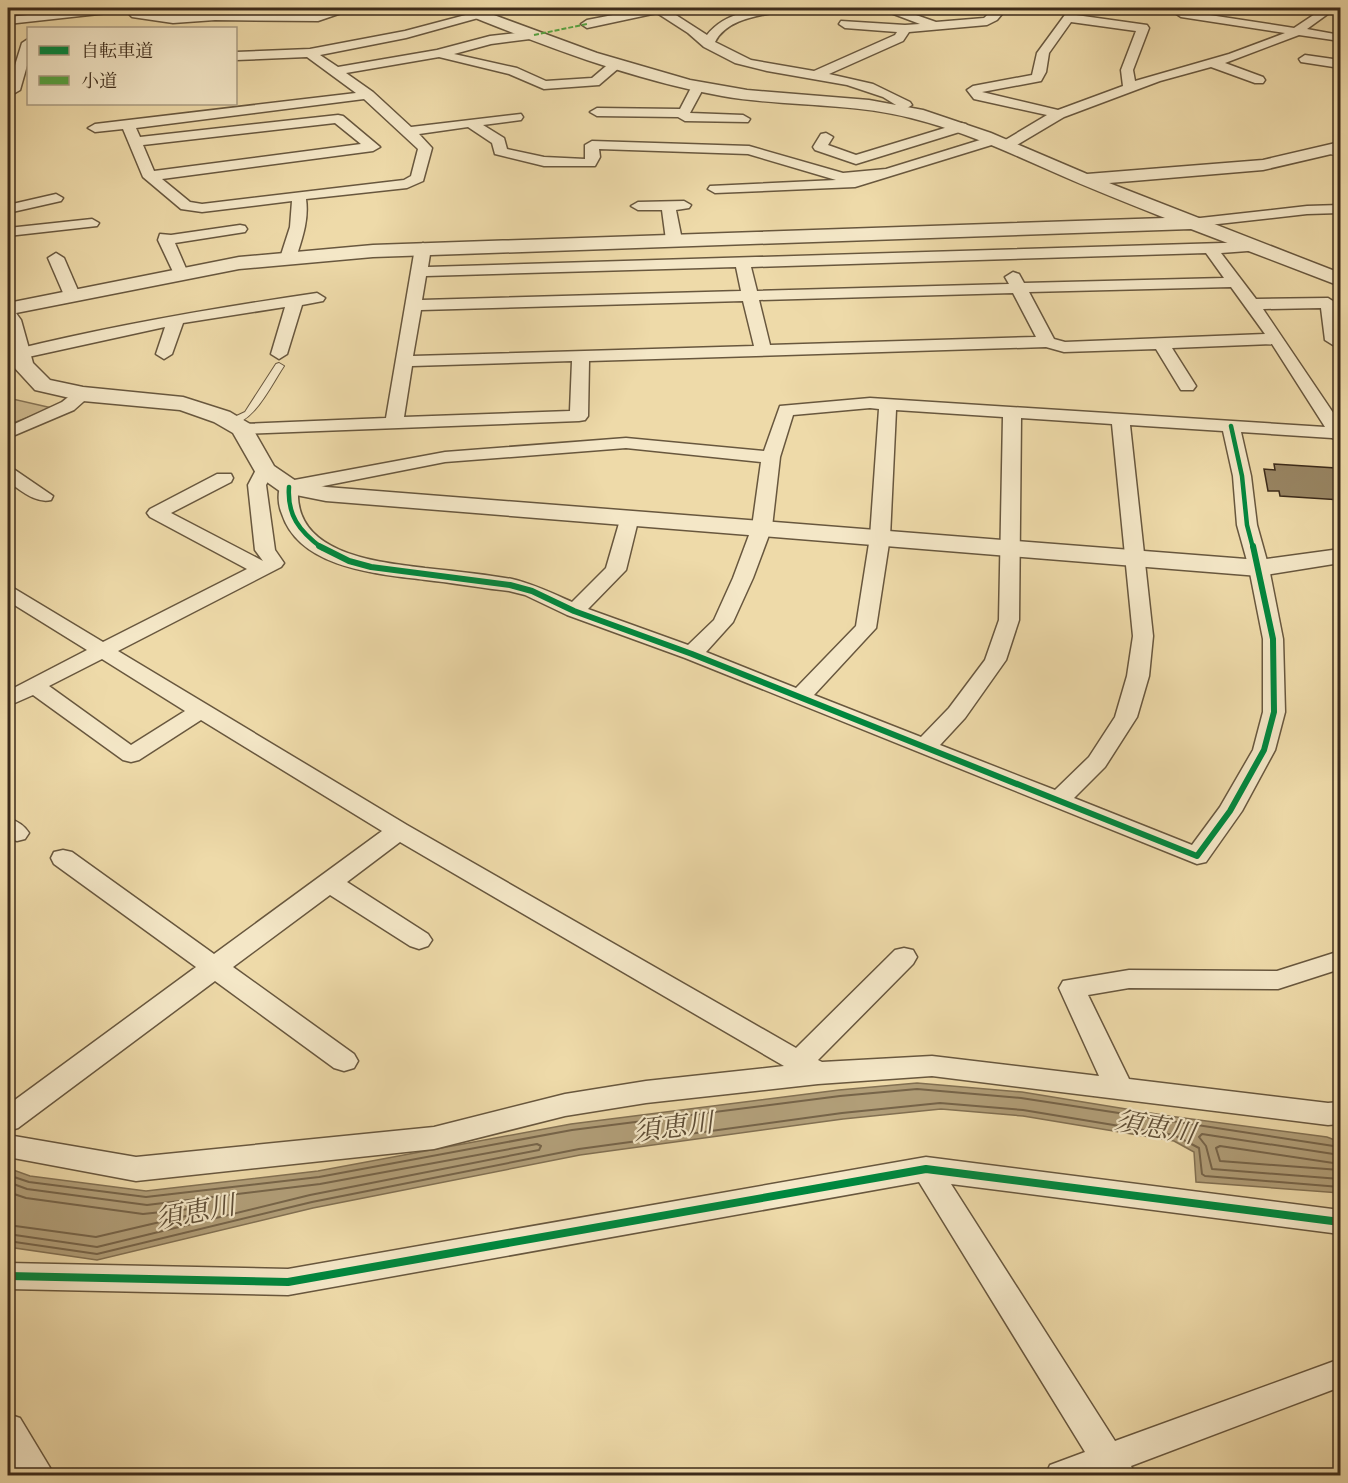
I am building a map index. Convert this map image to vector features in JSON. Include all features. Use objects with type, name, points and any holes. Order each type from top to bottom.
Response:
[{"type":"street","points":[[8,21],[51,11],[123,8]]},
{"type":"street","points":[[130,8],[136,15],[173,19],[212,11],[296,18],[318,17],[350,8]]},
{"type":"street","points":[[286,8],[296,18]]},
{"type":"street","points":[[237,56],[274,59],[310,53],[406,34],[471,11],[503,8]]},
{"type":"street","points":[[601,8],[620,15]]},
{"type":"street","points":[[587,24],[658,8],[692,30],[708,44],[743,62],[816,75],[890,94],[905,105],[897,110]]},
{"type":"street","points":[[708,44],[717,31],[743,15],[782,8]]},
{"type":"street","points":[[887,8],[937,27]]},
{"type":"street","points":[[1192,8],[1178,11],[1181,14],[1341,38]]},
{"type":"street","points":[[1315,8],[1333,9]]},
{"type":"street","points":[[845,24],[905,30],[937,27],[987,21],[995,9]]},
{"type":"street","points":[[715,189],[855,183],[1000,142],[1059,114],[1156,78],[1212,63],[1296,32],[1333,9]]},
{"type":"street","points":[[471,11],[651,76],[698,87],[750,95],[897,110],[961,127],[1191,223],[1341,280]]},
{"type":"street","points":[[1059,114],[979,96],[973,90],[1037,78],[1043,53],[1072,13],[1143,28]]},
{"type":"street","points":[[1130,89],[1127,70],[1148,13]]},
{"type":"street","points":[[816,75],[899,38],[905,30]]},
{"type":"street","points":[[336,71],[438,54],[490,40],[534,34]]},
{"type":"street","points":[[8,93],[15,90],[19,66],[27,46]]},
{"type":"street","points":[[128,124],[150,176],[186,206],[202,208],[407,183],[418,178],[425,148],[410,131],[368,95],[310,53]]},
{"type":"street","points":[[438,54],[513,71],[544,85],[594,86],[616,64]]},
{"type":"street","points":[[1305,59],[1341,64]]},
{"type":"street","points":[[1212,63],[1259,80]]},
{"type":"street","points":[[687,128],[698,87]]},
{"type":"street","points":[[95,128],[368,95]]},
{"type":"street","points":[[597,112],[687,128],[749,150],[842,177],[886,174]]},
{"type":"street","points":[[410,131],[461,120],[516,117]]},
{"type":"street","points":[[461,120],[499,141],[500,151],[525,159],[558,164],[590,163],[593,158],[592,145],[743,118]]},
{"type":"street","points":[[135,142],[338,119],[373,147],[150,176]]},
{"type":"street","points":[[826,137],[820,147],[856,160],[961,127]]},
{"type":"street","points":[[1086,180],[1121,175],[1218,171],[1337,151]]},
{"type":"street","points":[[288,258],[295,237],[300,202],[298,195]]},
{"type":"street","points":[[8,209],[56,198]]},
{"type":"street","points":[[668,205],[674,240]]},
{"type":"street","points":[[638,206],[684,205]]},
{"type":"street","points":[[8,309],[180,273],[288,258],[423,248],[1191,223],[1307,210],[1341,209]]},
{"type":"street","points":[[8,232],[92,223]]},
{"type":"street","points":[[180,273],[165,238],[240,229]]},
{"type":"street","points":[[419,272],[1256,247]]},
{"type":"street","points":[[394,422],[423,248]]},
{"type":"street","points":[[1210,248],[1277,339],[1340,435]]},
{"type":"street","points":[[1001,255],[1047,342]]},
{"type":"street","points":[[56,258],[72,295]]},
{"type":"street","points":[[742,262],[763,350]]},
{"type":"street","points":[[414,305],[1235,282]]},
{"type":"street","points":[[19,354],[120,330],[317,298]]},
{"type":"street","points":[[279,360],[295,301]]},
{"type":"street","points":[[1252,304],[1328,303],[1333,340]]},
{"type":"street","points":[[8,317],[23,366],[43,385],[83,394],[183,404],[222,417],[236,425],[265,470],[289,488],[326,494],[1259,568],[1341,556]]},
{"type":"street","points":[[164,354],[176,321]]},
{"type":"street","points":[[405,361],[1047,342],[1064,347],[1277,339]]},
{"type":"street","points":[[1161,343],[1187,386]]},
{"type":"street","points":[[236,425],[579,416],[581,356]]},
{"type":"street","points":[[8,433],[68,406],[83,394]]},
{"type":"street","points":[[692,654],[723,622],[743,578],[762,527],[771,457],[786,410],[870,403],[1340,435]]},
{"type":"street","points":[[800,697],[866,628],[880,537],[888,404]]},
{"type":"street","points":[[924,748],[957,713],[995,660],[1009,620],[1012,412]]},
{"type":"street","points":[[1058,801],[1097,762],[1126,717],[1138,676],[1143,636],[1120,419]]},
{"type":"street","points":[[289,488],[286,503],[295,524],[306,537],[328,552],[364,566],[510,585],[532,591],[574,611],[692,654],[1197,856],[1230,811],[1264,750],[1274,712],[1273,639],[1259,568],[1247,525],[1242,476],[1231,426]]},
{"type":"street","points":[[289,488],[445,457],[626,442],[771,457]]},
{"type":"street","points":[[8,699],[274,563],[265,550],[257,485],[265,470]]},
{"type":"street","points":[[8,474],[44,496]]},
{"type":"street","points":[[224,478],[158,513],[262,569]]},
{"type":"street","points":[[574,611],[616,570],[629,517]]},
{"type":"street","points":[[8,593],[399,831],[808,1068]]},
{"type":"street","points":[[33,685],[131,755],[200,711]]},
{"type":"street","points":[[8,1120],[399,831]]},
{"type":"street","points":[[63,858],[344,1061]]},
{"type":"street","points":[[330,882],[419,940]]},
{"type":"street","points":[[808,1068],[904,957]]},
{"type":"street","points":[[1119,1088],[1072,988],[1129,979],[1278,980],[1341,960]]},
{"type":"street","points":[[8,1146],[136,1168],[434,1138],[576,1103],[808,1068],[932,1066],[1328,1114],[1341,1113]]},
{"type":"street","points":[[926,1169],[1114,1467]]},
{"type":"street","points":[[8,1276],[288,1282],[926,1169],[1341,1222]]},
{"type":"street","points":[[1062,1476],[1114,1467],[1341,1373]]},
{"type":"street","points":[[8,1429],[38,1476]]},
{"type":"lane","points":[[236,425],[248,414],[279,360]]},
{"type":"shaded area","points":[[8,398],[52,408],[8,425]]},
{"type":"water","name":"須恵川","points":[[917,1083],[1022,1092],[1169,1116],[1327,1137],[1340,1142],[1340,1193],[1196,1182],[1194,1152],[1174,1141],[1023,1116],[941,1109],[843,1119],[580,1155],[313,1208],[97,1260],[8,1247],[8,1168],[30,1176],[146,1191],[318,1171],[571,1124],[839,1090]]},
{"type":"building","points":[[1274,464],[1336,468],[1337,474],[1341,474],[1341,500],[1280,496],[1279,491],[1268,491],[1264,469],[1275,470]]},
{"type":"marked path","points":[[534,35],[587,24]]},
{"type":"cycle path","points":[[289,487],[288,503],[299,528],[321,548],[349,561],[379,569],[510,585],[532,591],[574,611],[692,654],[1197,856],[1230,811],[1264,750],[1274,712],[1273,639],[1259,568],[1247,525],[1242,476],[1231,426]]},
{"type":"cycle path","points":[[8,1276],[288,1282],[926,1169],[1340,1222]]}]
